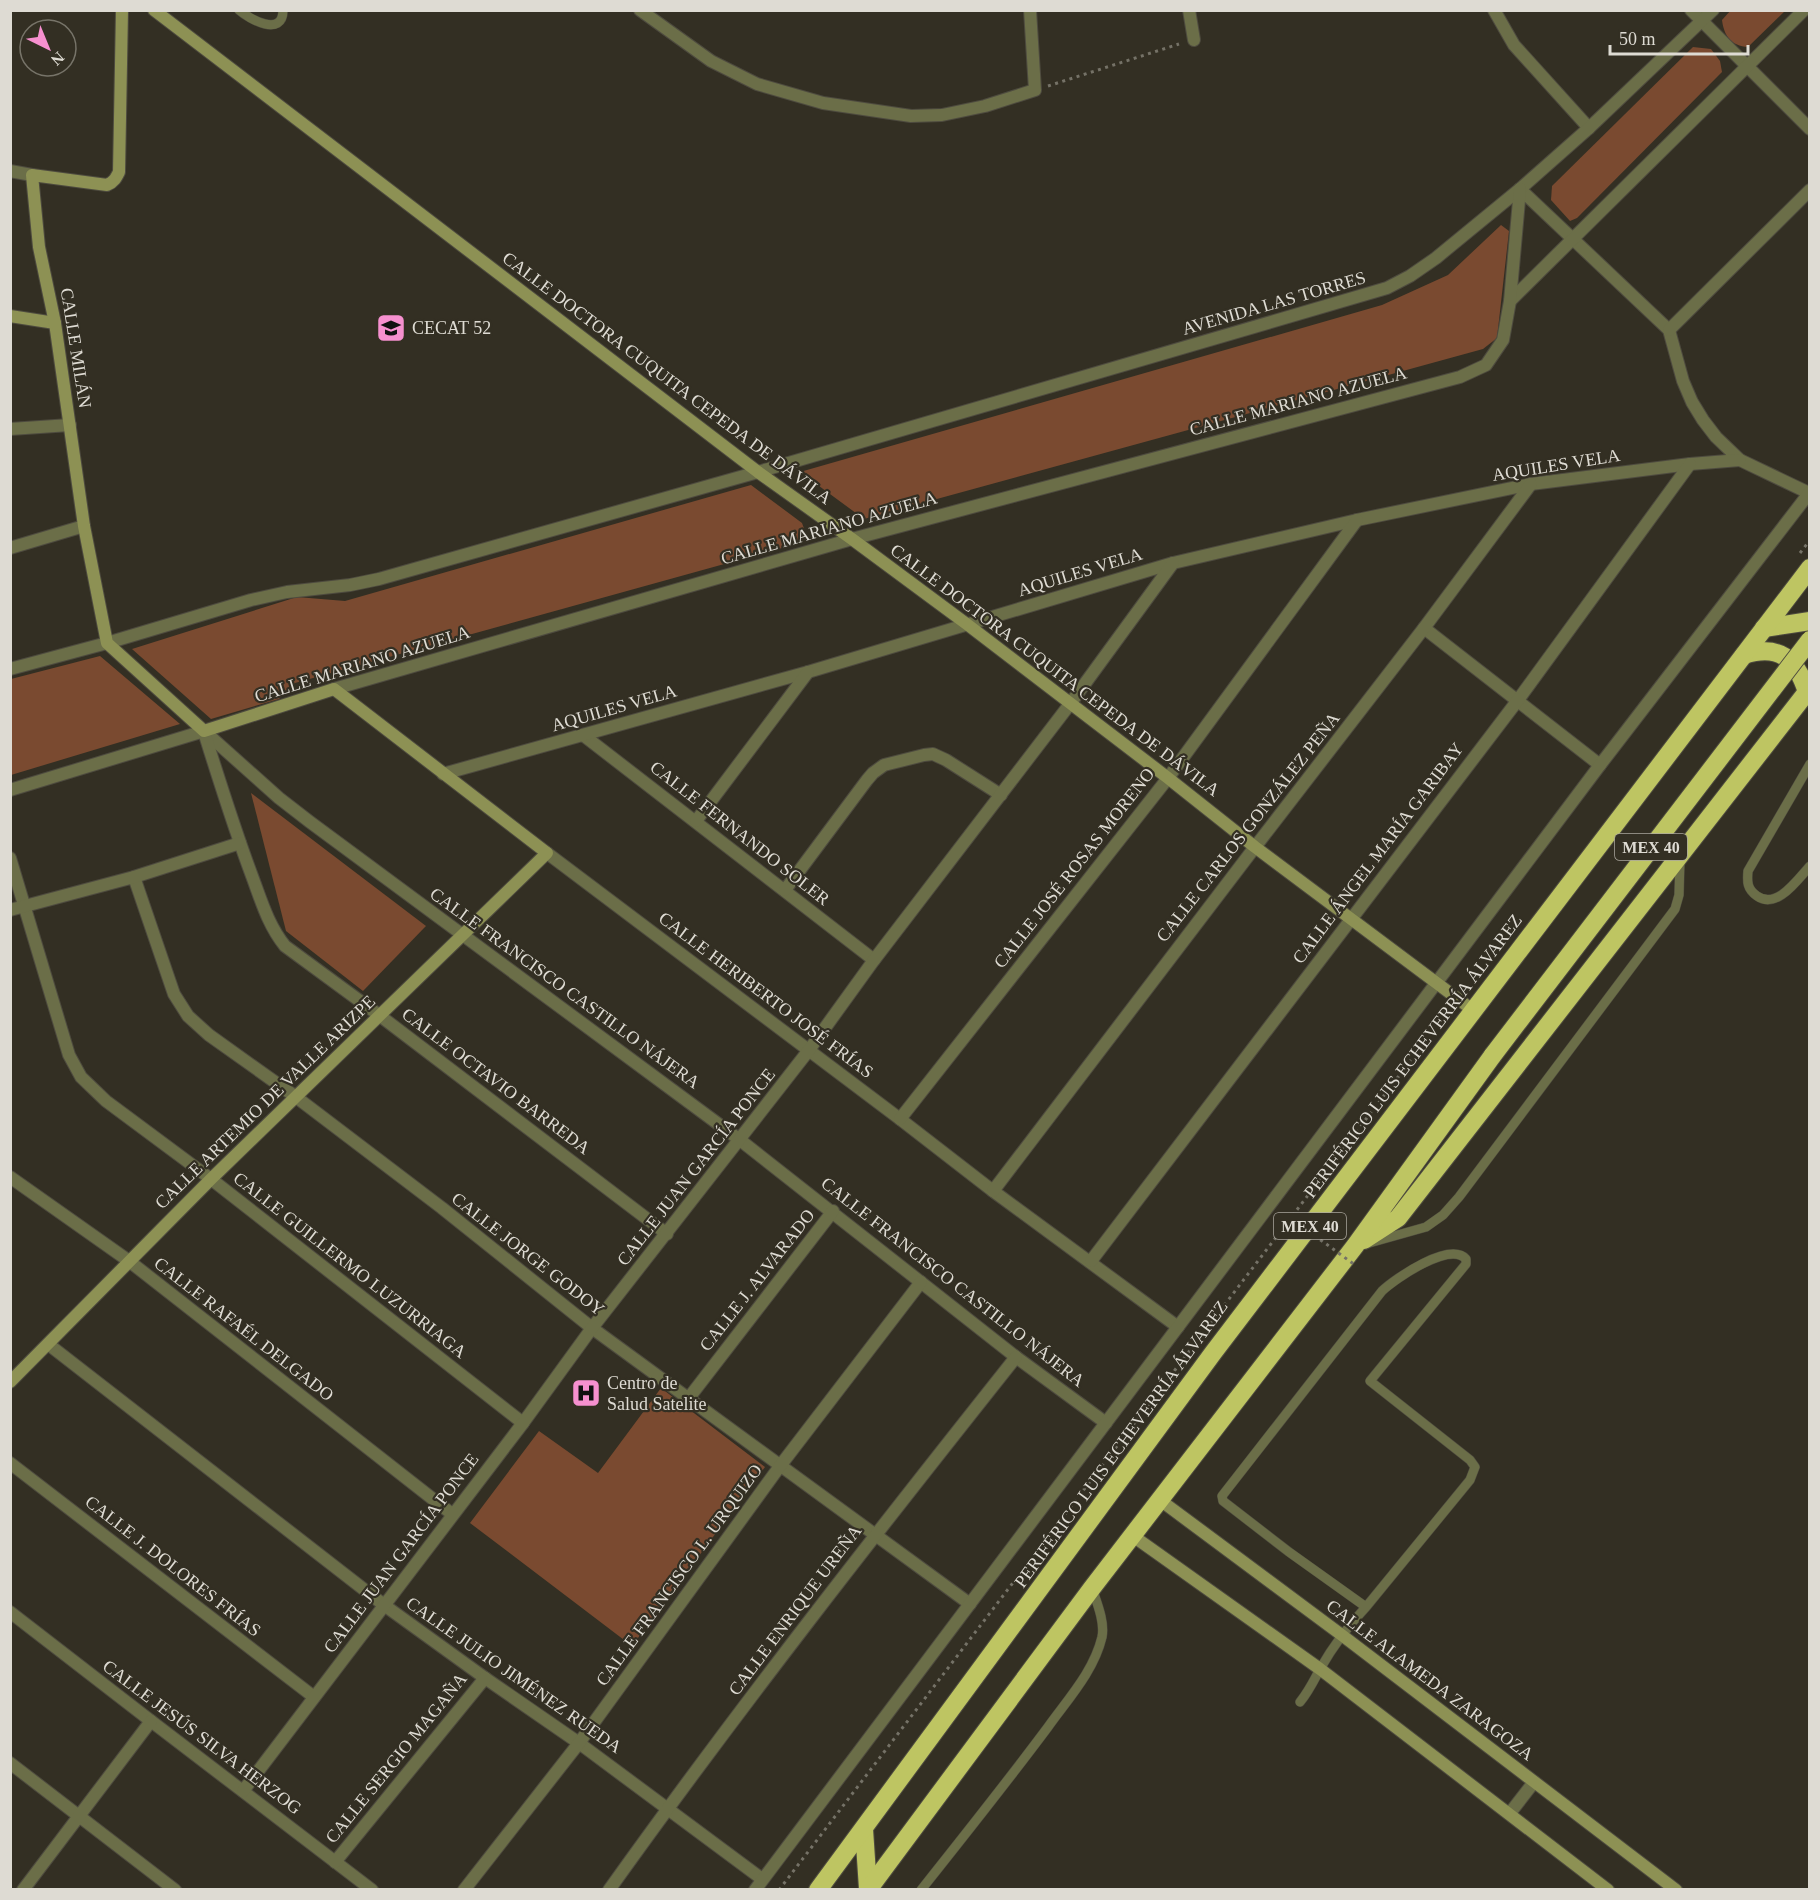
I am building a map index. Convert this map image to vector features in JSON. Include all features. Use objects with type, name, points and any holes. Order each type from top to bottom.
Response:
[{"type":"highway","name":"PERIFÉRICO LUIS ECHEVERRÍA ÁLVAREZ","points":[[818,1890],[1213,1353],[1809,568]]},
{"type":"highway","points":[[1764,628],[1809,621]]},
{"type":"highway","name":"MEX 40","points":[[868,1890],[1092,1588],[1355,1246],[1493,1055],[1809,640]]},
{"type":"highway","points":[[1355,1246],[1398,1218],[1808,690],[1796,666],[1774,651],[1760,650],[1744,655]]},
{"type":"highway","points":[[864,1828],[868,1890]]},
{"type":"street","points":[[10,171],[107,185],[112,183],[119,172],[122,10]]},
{"type":"street","name":"CALLE DOCTORA CUQUITA CEPEDA DE DÁVILA","points":[[154,10],[759,472],[968,625],[1255,847],[1474,1011]]},
{"type":"street","points":[[640,10],[711,61],[757,84],[823,103],[911,116],[942,116],[985,106],[1035,90],[1030,10]]},
{"type":"street","points":[[1189,10],[1194,40]]},
{"type":"street","points":[[1494,10],[1514,45],[1589,128]]},
{"type":"street","points":[[1691,10],[1809,129]]},
{"type":"street","name":"AVENIDA LAS TORRES","points":[[10,669],[251,600],[287,592],[350,585],[379,579],[759,472],[1387,288],[1436,258],[1520,189],[1589,128],[1713,10]]},
{"type":"street","points":[[1510,301],[1804,10]]},
{"type":"street","name":"CALLE MILÁN","points":[[32,174],[39,247],[55,323],[84,526]]},
{"type":"street","points":[[759,1884],[1600,765],[1809,493],[1740,460],[1716,437],[1692,402],[1683,381],[1669,330],[1520,189]]},
{"type":"street","name":"CALLE MARIANO AZUELA","points":[[10,790],[334,689],[852,539],[1460,377],[1486,365],[1503,340],[1510,301],[1520,189]]},
{"type":"street","points":[[1669,330],[1809,190]]},
{"type":"street","points":[[10,316],[55,323]]},
{"type":"street","points":[[10,429],[70,425]]},
{"type":"street","name":"AQUILES VELA","points":[[443,774],[808,672],[1173,563],[1357,520],[1531,484],[1740,460]]},
{"type":"street","name":"CALLE ÁNGEL MARÍA GARIBAY","points":[[1091,1261],[1518,700],[1690,464]]},
{"type":"street","name":"CALLE CARLOS GONZÁLEZ PEÑA","points":[[993,1191],[1424,628],[1531,484]]},
{"type":"street","name":"CALLE JOSÉ ROSAS MORENO","points":[[900,1119],[1168,778],[1357,520]]},
{"type":"street","points":[[10,548],[84,526],[107,643]]},
{"type":"street","name":"CALLE JUAN GARCÍA PONCE","points":[[243,1791],[523,1423],[592,1328],[809,1050],[874,960],[1071,704],[1173,563]]},
{"type":"street","points":[[1424,628],[1600,765]]},
{"type":"street","name":"CALLE FRANCISCO CASTILLO NÁJERA","points":[[107,643],[279,798],[740,1140],[1016,1357],[1106,1423]]},
{"type":"street","points":[[696,821],[808,672]]},
{"type":"street","name":"CALLE HERIBERTO JOSÉ FRÍAS","points":[[334,689],[993,1191],[1178,1327]]},
{"type":"street","name":"CALLE OCTAVIO BARREDA","points":[[204,731],[240,843],[267,917],[274,933],[285,946],[667,1234]]},
{"type":"street","name":"CALLE FERNANDO SOLER","points":[[583,735],[874,960]]},
{"type":"street","points":[[785,890],[867,780],[885,765],[924,755],[939,756],[1001,795]]},
{"type":"street","points":[[10,910],[134,877],[240,843]]},
{"type":"street","name":"CALLE ARTEMIO DE VALLE ARIZPE","points":[[10,1382],[211,1179],[547,853]]},
{"type":"street","name":"CALLE GUILLERMO LUZURRIAGA","points":[[10,858],[69,1055],[81,1077],[106,1101],[211,1179],[523,1423]]},
{"type":"street","name":"CALLE JORGE GODOY","points":[[134,877],[174,994],[188,1016],[209,1035],[296,1096],[592,1328],[688,1400],[970,1604]]},
{"type":"street","name":"CALLE RAFAÉL DELGADO","points":[[10,1177],[129,1262],[452,1514]]},
{"type":"street","name":"CALLE J. ALVARADO","points":[[688,1400],[833,1211]]},
{"type":"street","name":"CALLE FRANCISCO L. URQUIZO","points":[[464,1890],[579,1743],[780,1466],[921,1282]]},
{"type":"street","name":"CALLE JULIO JIMÉNEZ RUEDA","points":[[48,1344],[384,1605],[668,1808],[759,1884]]},
{"type":"street","name":"CALLE ENRIQUE UREÑA","points":[[609,1890],[668,1808],[875,1535],[1016,1357]]},
{"type":"street","name":"CALLE J. DOLORES FRÍAS","points":[[10,1463],[314,1697]]},
{"type":"street","name":"CALLE ALAMEDA ZARAGOZA","points":[[1160,1500],[1677,1890]]},
{"type":"street","points":[[1133,1536],[1320,1669],[1608,1890]]},
{"type":"street","name":"CALLE JESÚS SILVA HERZOG","points":[[10,1612],[372,1890]]},
{"type":"street","name":"CALLE SERGIO MAGAÑA","points":[[335,1862],[485,1678]]},
{"type":"street","points":[[23,1890],[151,1721]]},
{"type":"street","points":[[10,1763],[175,1890]]},
{"type":"street","points":[[1510,1813],[1534,1782]]},
{"type":"lane","points":[[239,10],[249,19],[272,25],[279,22],[283,16],[283,10]]},
{"type":"lane","points":[[1809,764],[1748,871],[1747,883],[1752,892],[1762,899],[1775,898],[1787,891],[1809,866]]},
{"type":"lane","points":[[1355,1246],[1426,1227],[1443,1215],[1459,1197],[1675,909],[1680,895],[1680,853]]},
{"type":"lane","points":[[1300,1702],[1343,1636],[1473,1474],[1475,1467],[1470,1460],[1370,1381],[1466,1264],[1467,1259],[1458,1253],[1446,1253],[1402,1275],[1382,1291],[1222,1496],[1223,1501],[1254,1526],[1366,1607]]},
{"type":"lane","points":[[921,1890],[1001,1790],[1083,1679],[1098,1652],[1103,1634],[1101,1617],[1092,1588]]},
{"type":"path","points":[[1035,90],[1194,40]]},
{"type":"path","points":[[1296,1222],[1355,1265]]},
{"type":"shaded area","points":[[1731,10],[1785,11],[1748,47],[1737,45],[1729,39],[1725,31],[1722,20]]},
{"type":"shaded area","points":[[1693,47],[1711,49],[1720,61],[1722,72],[1577,218],[1570,221],[1551,200],[1552,186]]},
{"type":"shaded area","points":[[1501,225],[1509,231],[1497,338],[1483,349],[864,519],[800,472],[1382,305],[1448,275]]},
{"type":"shaded area","points":[[751,485],[802,523],[806,534],[800,543],[295,683],[279,699],[211,719],[132,649],[297,597],[345,601]]},
{"type":"shaded area","points":[[100,656],[180,724],[11,775],[11,679]]},
{"type":"shaded area","points":[[251,793],[426,926],[363,991],[286,931]]},
{"type":"shaded area","points":[[661,1388],[765,1467],[632,1646],[470,1523],[539,1431],[598,1473]]},
{"type":"place","name":"CECAT 52","points":[[391,328]]},
{"type":"place","name":"Centro de Salud Satelite","points":[[586,1393]]}]
